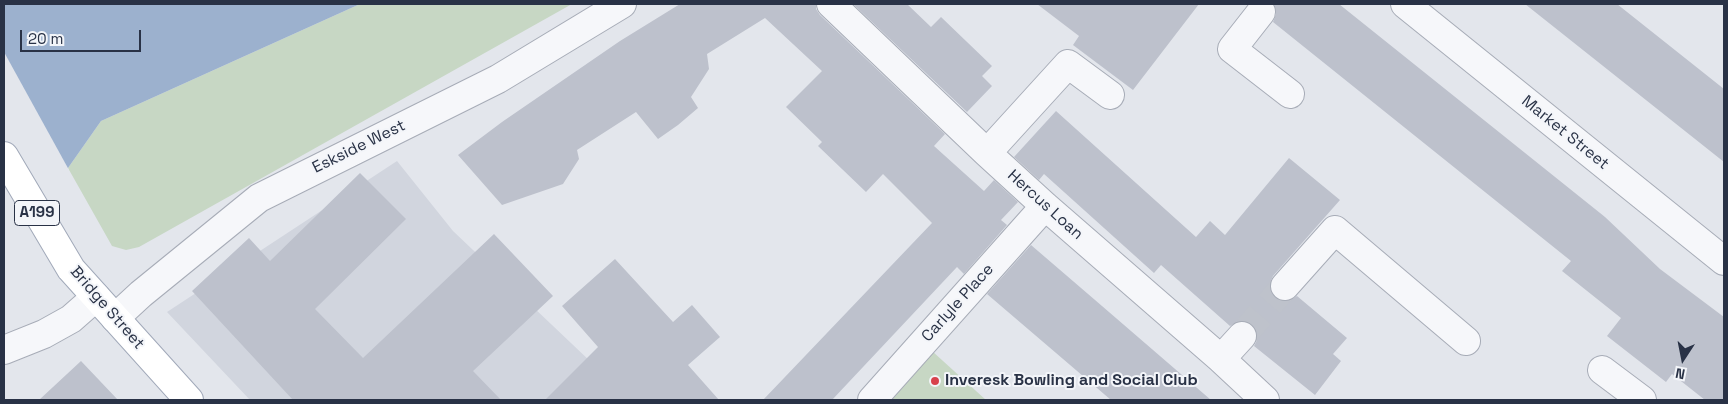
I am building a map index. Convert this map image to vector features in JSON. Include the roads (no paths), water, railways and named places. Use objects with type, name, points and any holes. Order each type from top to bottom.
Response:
[{"type":"main road","name":"Bridge Street","points":[[4,156],[71,269],[189,400]]},
{"type":"street","name":"Eskside West","points":[[115,318],[141,294],[259,198],[498,79],[622,4]]},
{"type":"street","name":"Hercus Loan","points":[[831,4],[1045,206],[1221,359],[1255,397]]},
{"type":"street","name":"Market Street","points":[[1405,4],[1724,261]]},
{"type":"street","points":[[1261,12],[1232,49],[1290,94]]},
{"type":"street","points":[[987,153],[1068,64],[1110,95]]},
{"type":"street","name":"Carlyle Place","points":[[872,400],[1045,206]]},
{"type":"street","points":[[1285,286],[1335,230],[1466,341]]},
{"type":"street","points":[[4,350],[44,334],[71,320],[96,298]]},
{"type":"street","points":[[1221,359],[1242,336]]},
{"type":"street","points":[[1602,370],[1642,400]]},
{"type":"water","points":[[4,4],[360,4],[101,121],[68,168],[4,204]]},
{"type":"tunnel","points":[[1242,336],[1285,286]]},
{"type":"place","name":"Inveresk Bowling and Social Club","points":[[935,381]]}]
